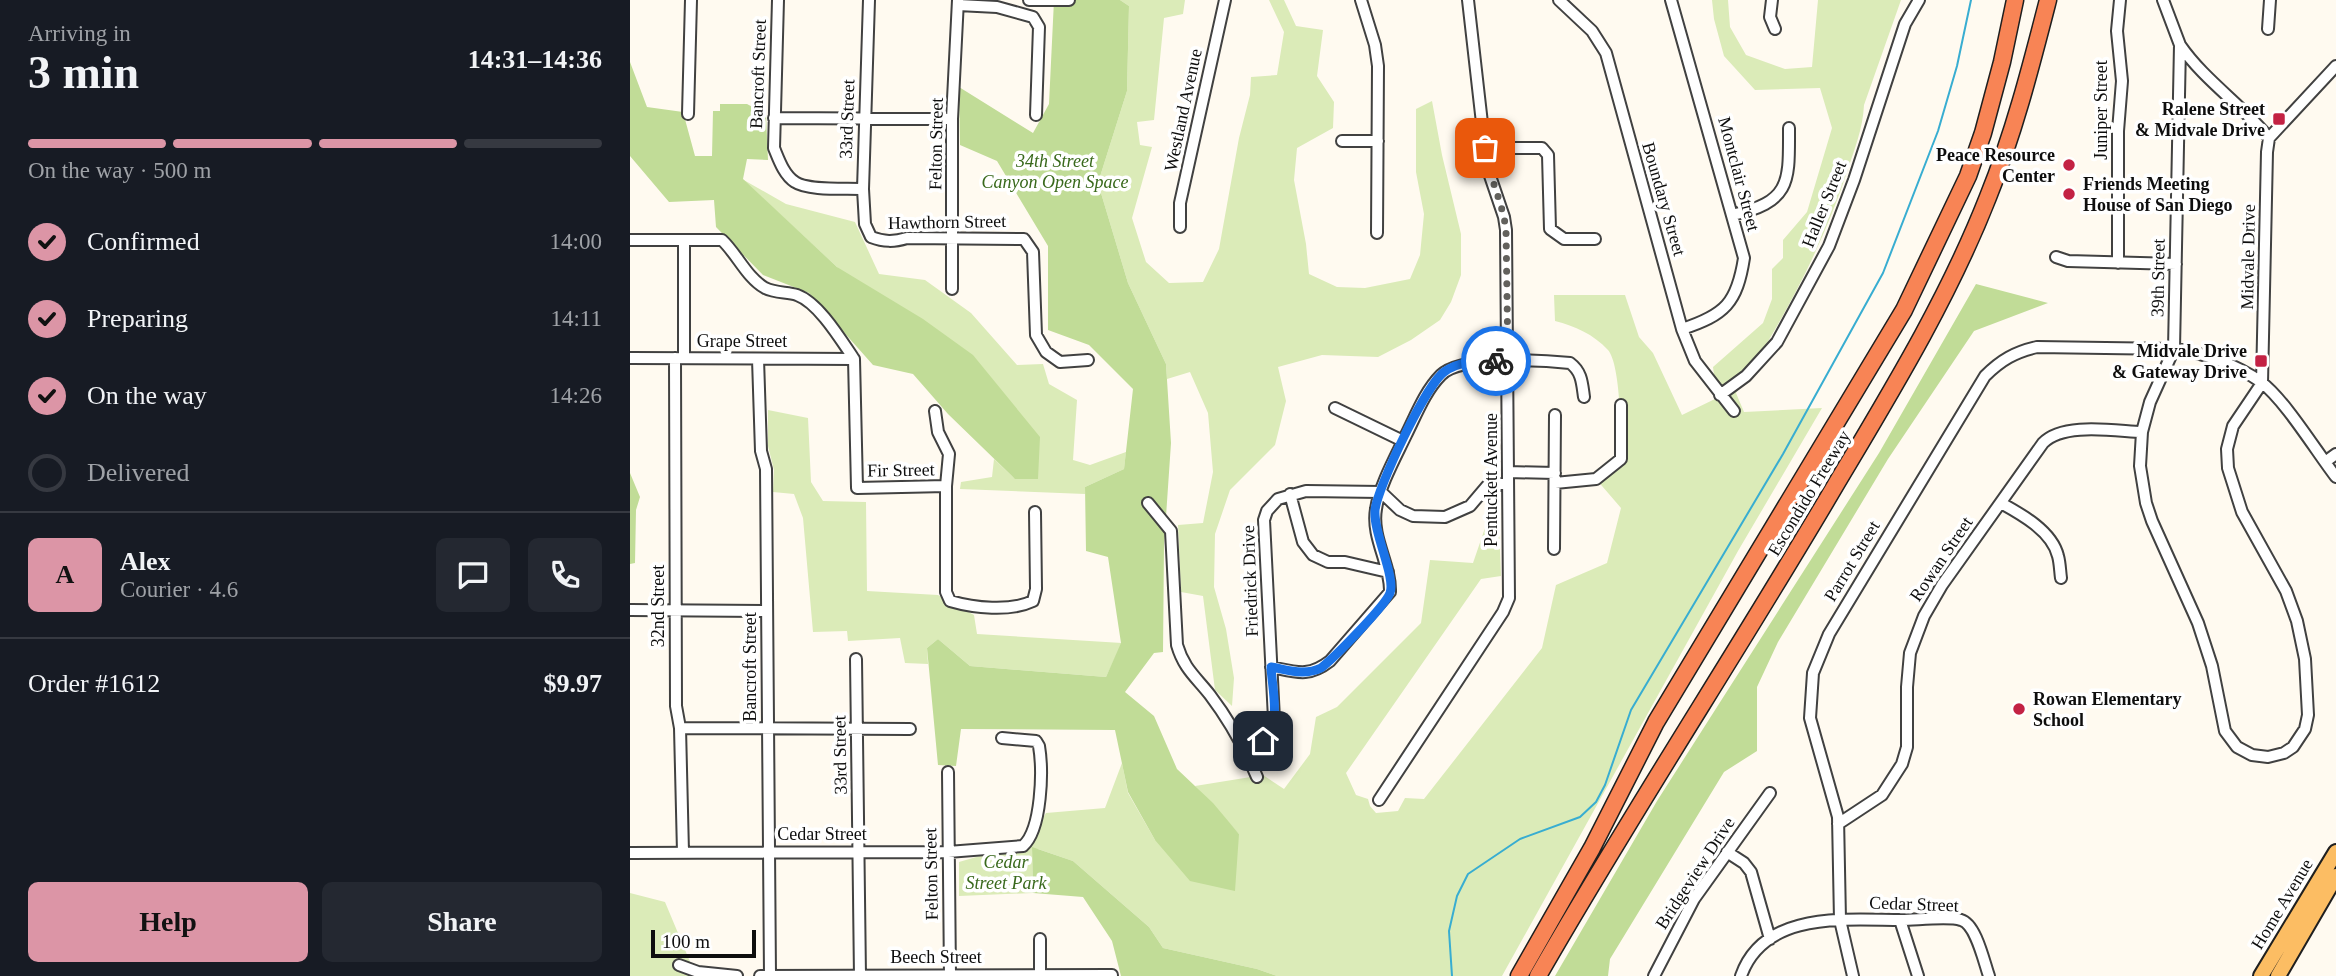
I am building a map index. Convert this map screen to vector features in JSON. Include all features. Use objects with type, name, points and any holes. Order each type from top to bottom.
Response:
[{"type":"highway","points":[[1952,208],[1981,114],[2007,0]]},
{"type":"highway","name":"Escondido Freeway","points":[[1519,976],[1592,848],[1656,722],[1904,310],[1968,176],[2003,62],[2015,0]]},
{"type":"highway","name":"Escondido Freeway","points":[[1538,976],[1613,847],[1779,581],[1938,309],[1993,183],[2027,81],[2048,0]]},
{"type":"main road","name":"Home Avenue","points":[[2261,976],[2336,852]]},
{"type":"main road","name":"Home Avenue","points":[[2278,976],[2336,876]]},
{"type":"street","points":[[688,114],[691,0]]},
{"type":"street","name":"Bancroft Street","points":[[778,0],[774,148],[788,175],[803,186],[863,188]]},
{"type":"street","name":"33rd Street","points":[[869,0],[863,188],[865,224],[871,237]]},
{"type":"street","points":[[1028,0],[1069,0]]},
{"type":"street","name":"Westland Avenue","points":[[1180,227],[1180,203],[1225,0]]},
{"type":"street","points":[[1362,0],[1378,66],[1377,233]]},
{"type":"street","name":"Pentuckett Avenue","points":[[1380,800],[1503,612],[1509,598],[1506,230],[1487,167],[1468,0]]},
{"type":"street","name":"Boundary Street","points":[[1559,0],[1592,31],[1606,53],[1682,329],[1695,361],[1734,411]]},
{"type":"street","name":"Montclair Street","points":[[1671,0],[1744,258],[1733,298],[1723,311],[1713,318],[1682,329]]},
{"type":"street","points":[[1772,0],[1770,17],[1775,29]]},
{"type":"street","name":"Haller Street","points":[[1720,395],[1746,376],[1777,342],[1829,246],[1854,180],[1905,24],[1919,0]]},
{"type":"street","name":"Juniper Street","points":[[2118,263],[2118,131],[2122,81],[2116,31],[2120,0]]},
{"type":"street","name":"39th Street","points":[[2164,0],[2180,45],[2174,349],[2150,402],[2142,432],[2140,466],[2146,503],[2198,623],[2213,666],[2225,730],[2237,747],[2252,755],[2274,756],[2293,747],[2305,729],[2308,715],[2305,659],[2297,621],[2286,591],[2242,512],[2228,468],[2227,450],[2233,426],[2262,383]]},
{"type":"street","points":[[2268,29],[2270,0]]},
{"type":"street","points":[[958,3],[997,7],[1033,17],[1039,27],[1036,115]]},
{"type":"street","name":"Felton Street","points":[[952,289],[952,119],[958,3]]},
{"type":"street","points":[[2180,45],[2190,60],[2246,112],[2269,138],[2336,66]]},
{"type":"street","points":[[774,118],[952,119]]},
{"type":"street","points":[[1732,215],[1763,205],[1779,194],[1789,176],[1789,128]]},
{"type":"street","name":"Midvale Drive","points":[[2262,383],[2269,138]]},
{"type":"street","points":[[1342,141],[1378,141]]},
{"type":"street","points":[[1485,148],[1542,148],[1548,155],[1550,229],[1564,239],[1595,239]]},
{"type":"street","name":"Hawthorn Street","points":[[871,237],[895,242],[907,238],[1024,239],[1033,253],[1036,335],[1046,352],[1060,362],[1088,360]]},
{"type":"street","points":[[630,240],[722,240],[754,279],[766,289],[798,295],[810,302],[854,359]]},
{"type":"street","name":"32nd Street","points":[[683,852],[680,728],[676,706],[675,611],[684,240]]},
{"type":"street","points":[[2056,257],[2068,261],[2176,264]]},
{"type":"street","name":"Parrot Street","points":[[1853,976],[1840,920],[1839,824],[1810,718],[1813,673],[1829,634],[1985,376],[1999,362],[2017,352],[2037,347],[2174,349],[2210,356],[2262,383]]},
{"type":"street","name":"Grape Street","points":[[630,358],[854,359]]},
{"type":"street","name":"Bancroft Street","points":[[758,359],[761,451],[766,469],[769,851],[767,975]]},
{"type":"street","name":"Fir Street","points":[[854,359],[857,488],[946,486]]},
{"type":"street","points":[[1271,667],[1302,673],[1313,672],[1330,661],[1390,592],[1388,572],[1376,530],[1375,510],[1428,391],[1442,373],[1466,363],[1570,363],[1581,375],[1584,397]]},
{"type":"street","points":[[2262,383],[2276,397],[2336,477]]},
{"type":"street","points":[[1388,572],[1345,562],[1328,562],[1313,555],[1303,542],[1290,494],[1306,491],[1381,492],[1400,510],[1428,519],[1445,517],[1470,506],[1487,486],[1508,477],[1596,480],[1621,459],[1621,405]]},
{"type":"street","points":[[1335,408],[1404,441]]},
{"type":"street","points":[[935,411],[938,432],[949,454],[946,486],[946,592],[950,601],[970,607],[1023,606],[1033,601],[1036,589],[1035,512]]},
{"type":"street","points":[[1554,549],[1555,415]]},
{"type":"street","name":"Rowan Street","points":[[1839,824],[1882,795],[1902,764],[1906,747],[1906,687],[1914,639],[1924,616],[1942,585],[2049,438],[2066,430],[2142,432]]},
{"type":"street","points":[[2325,462],[2336,454]]},
{"type":"street","name":"Friedrick Drive","points":[[1246,751],[1263,741],[1271,730],[1274,719],[1264,520],[1271,505],[1290,494]]},
{"type":"street","points":[[1148,503],[1171,531],[1177,645],[1182,663],[1210,696],[1246,751],[1257,777]]},
{"type":"street","points":[[2001,503],[2019,513],[2048,537],[2058,553],[2061,578]]},
{"type":"street","points":[[630,610],[767,611]]},
{"type":"street","name":"33rd Street","points":[[856,659],[860,975]]},
{"type":"street","points":[[680,728],[910,729]]},
{"type":"street","name":"Cedar Street","points":[[630,853],[948,852],[1023,846],[1033,833],[1039,799],[1040,752],[1036,741],[1002,737]]},
{"type":"street","name":"Felton Street","points":[[948,772],[950,975]]},
{"type":"street","name":"Bridgeview Drive","points":[[1654,976],[1694,899],[1770,793]]},
{"type":"street","points":[[1727,852],[1744,863],[1751,872],[1770,939],[1752,955],[1741,976]]},
{"type":"street","name":"Cedar Street","points":[[1770,939],[1800,924],[1840,920],[1962,920],[1972,928],[1989,976]]},
{"type":"street","points":[[1900,920],[1918,976]]},
{"type":"street","points":[[1040,939],[1040,975]]},
{"type":"street","points":[[679,965],[698,972],[737,976]]},
{"type":"street","name":"Beech Street","points":[[767,975],[1112,975]]},
{"type":"green space","name":"34th Street Canyon Open Space","points":[[1054,0],[1120,0],[1129,6],[1127,91],[1098,183],[1128,283],[1166,364],[1171,443],[1164,546],[1163,652],[1154,653],[1125,692],[1154,716],[1177,769],[1213,803],[1239,834],[1235,891],[1190,881],[1155,840],[1128,792],[1115,730],[961,729],[956,766],[938,765],[927,648],[938,639],[970,666],[1106,677],[1121,643],[1108,557],[1086,551],[1085,487],[1124,469],[1133,389],[1089,345],[1048,330],[1048,246],[997,161],[960,145],[959,87],[1033,133],[1049,104]]},
{"type":"green space","points":[[1120,0],[1185,0],[1183,14],[1164,18],[1154,120],[1137,122],[1140,145],[1152,147],[1132,218],[1146,262],[1169,283],[1203,282],[1219,249],[1239,138],[1250,95],[1251,77],[1277,75],[1284,32],[1269,0],[1284,0],[1296,26],[1323,30],[1317,76],[1334,102],[1333,128],[1297,148],[1294,180],[1309,274],[1337,287],[1365,288],[1410,279],[1420,255],[1424,214],[1416,172],[1416,109],[1432,101],[1461,234],[1461,275],[1451,302],[1440,320],[1411,340],[1378,357],[1322,355],[1278,367],[1286,401],[1275,445],[1230,490],[1215,534],[1214,587],[1226,629],[1234,678],[1232,706],[1215,690],[1203,596],[1181,592],[1178,525],[1203,523],[1213,472],[1208,413],[1190,372],[1167,379],[1166,364],[1128,283],[1098,183],[1127,91],[1129,6]]},
{"type":"green space","name":"Cedar Street Park","points":[[1712,0],[1728,0],[1730,27],[1746,55],[1785,69],[1812,67],[1818,0],[1901,0],[1864,105],[1855,147],[1825,230],[1784,314],[1736,393],[1744,412],[1822,408],[1738,551],[1502,976],[1277,976],[1163,948],[1149,927],[1073,861],[1038,849],[1032,849],[1033,893],[959,896],[959,862],[990,853],[1024,848],[1046,813],[1105,808],[1122,763],[1128,793],[1155,840],[1239,834],[1195,786],[1263,775],[1284,789],[1310,754],[1316,717],[1337,707],[1421,623],[1430,560],[1473,563],[1485,528],[1499,527],[1501,576],[1481,579],[1346,773],[1356,795],[1368,799],[1376,813],[1398,811],[1405,798],[1424,799],[1542,648],[1556,585],[1607,563],[1621,508],[1596,479],[1621,459],[1616,370],[1608,350],[1596,339],[1577,328],[1555,321],[1554,295],[1625,295],[1639,337],[1653,353],[1682,415],[1717,398],[1713,367],[1763,323],[1772,299],[1772,269],[1783,258],[1783,240],[1807,212],[1832,128],[1820,88],[1755,90],[1724,56]]},
{"type":"green space","points":[[630,62],[647,107],[683,112],[695,156],[712,156],[713,111],[720,111],[720,104],[747,104],[766,114],[768,160],[747,159],[743,179],[837,267],[923,319],[973,355],[1040,437],[1038,479],[1015,479],[948,414],[913,374],[873,365],[809,293],[763,275],[716,227],[714,200],[669,202],[630,156]]},
{"type":"green space","points":[[742,179],[786,204],[855,222],[879,274],[925,280],[971,313],[1017,365],[1043,364],[1049,384],[1077,400],[1073,460],[1090,465],[1126,452],[1124,469],[1085,487],[1085,494],[960,489],[961,482],[992,477],[994,459],[1015,479],[837,267]]},
{"type":"green space","points":[[1976,284],[2048,303],[1974,331],[1888,459],[1778,642],[1757,687],[1757,751],[1724,772],[1610,959],[1608,976],[1555,976],[1657,801],[1879,453]]},
{"type":"green space","points":[[768,410],[808,418],[811,482],[823,501],[866,502],[867,591],[938,595],[974,615],[977,634],[1122,643],[1106,677],[970,666],[938,639],[927,648],[928,664],[905,663],[900,638],[848,641],[847,631],[813,632],[803,518],[794,494],[773,492],[774,470],[768,446]]},
{"type":"green space","points":[[630,473],[640,497],[636,510],[635,563],[630,564]]},
{"type":"green space","points":[[1032,847],[1073,861],[1149,927],[1163,948],[1277,976],[1121,976],[1112,941],[1083,897],[1033,893]]},
{"type":"green space","points":[[630,893],[665,902],[696,976],[630,976]]},
{"type":"waterway","points":[[1452,976],[1449,931],[1457,896],[1468,874],[1520,839],[1580,817],[1596,802],[1605,785],[1631,710],[1783,454],[1883,273],[1938,131],[1957,66],[1971,0]]},
{"type":"way so far","points":[[1485,148],[1487,167],[1506,230],[1508,361],[1496,361]]},
{"type":"place","name":"Ralene Street & Midvale Drive","points":[[2279,119]]},
{"type":"place","name":"Peace Resource Center","points":[[2069,165]]},
{"type":"place","name":"Friends Meeting House of San Diego","points":[[2069,194]]},
{"type":"place","name":"Midvale Drive & Gateway Drive","points":[[2261,361]]},
{"type":"place","name":"Rowan Elementary School","points":[[2019,709]]},
{"type":"route","points":[[1263,741],[1271,730],[1274,719],[1271,667],[1302,673],[1321,668],[1366,622],[1390,592],[1391,583],[1376,530],[1375,510],[1428,391],[1442,373],[1454,366],[1496,361]]}]
